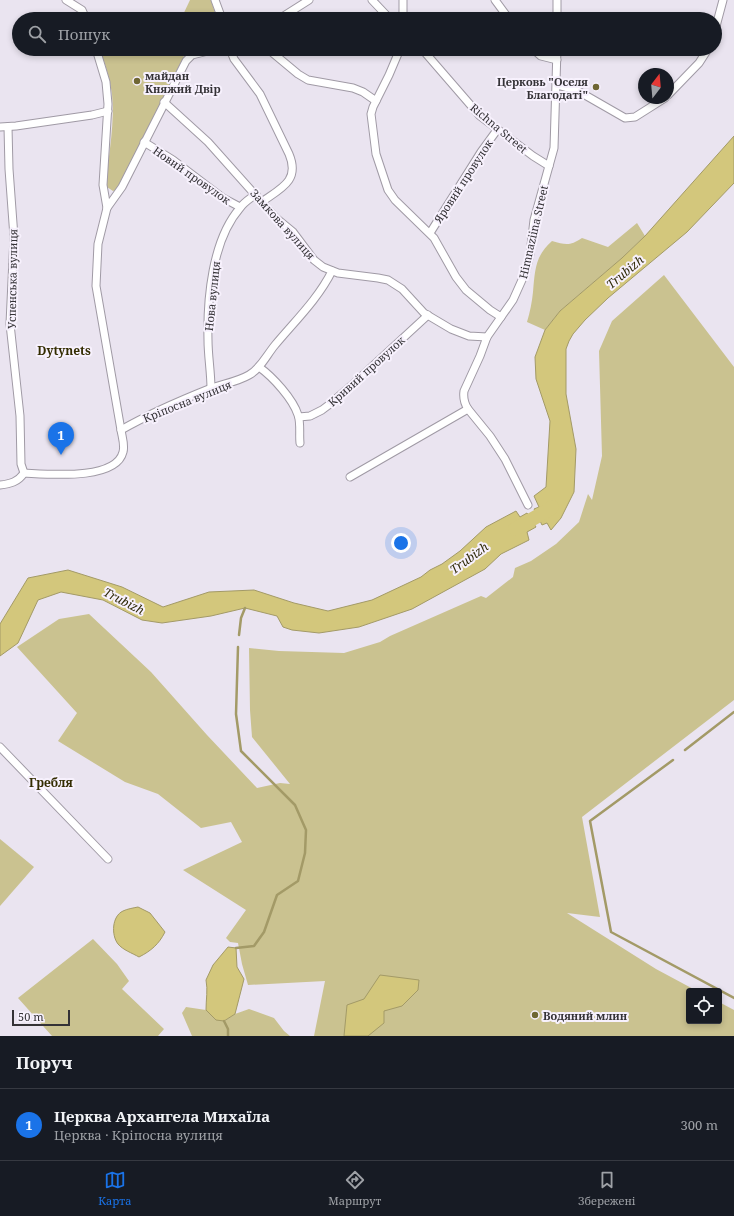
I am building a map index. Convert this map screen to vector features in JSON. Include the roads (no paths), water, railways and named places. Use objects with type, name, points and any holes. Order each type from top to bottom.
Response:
[{"type":"street","points":[[66,0],[83,12]]},
{"type":"street","points":[[215,0],[219,12]]},
{"type":"street","points":[[290,12],[309,0]]},
{"type":"street","points":[[372,0],[383,12]]},
{"type":"street","points":[[403,0],[403,12]]},
{"type":"street","points":[[495,0],[504,12]]},
{"type":"street","points":[[557,0],[557,12]]},
{"type":"street","points":[[720,12],[723,0]]},
{"type":"street","points":[[98,56],[107,88],[108,111],[103,185],[107,208]]},
{"type":"street","points":[[0,485],[15,482],[21,478],[24,473],[83,473],[113,466],[120,460],[123,452],[121,430],[96,286],[98,244],[107,208],[122,187],[164,102],[188,58],[191,56]]},
{"type":"street","points":[[233,56],[260,94],[292,163],[293,174],[287,182],[263,201]]},
{"type":"street","points":[[276,56],[298,74],[308,80],[354,88],[376,101]]},
{"type":"street","points":[[397,56],[372,111],[372,129],[378,161],[388,190],[395,200],[430,233],[462,286],[485,306],[502,317]]},
{"type":"street","name":"Richna Street","points":[[428,56],[473,109],[497,130],[549,166]]},
{"type":"street","points":[[541,56],[557,60]]},
{"type":"street","name":"Himnaziina Street","points":[[468,409],[464,401],[464,391],[487,337],[516,296],[526,271],[530,254],[534,220],[554,144],[557,56]]},
{"type":"street","points":[[674,89],[699,63],[704,56]]},
{"type":"street","points":[[557,85],[573,89],[584,94],[625,118],[635,117],[656,104]]},
{"type":"street","name":"Замкова вулиця","points":[[164,102],[208,142],[263,201],[276,218],[297,236],[314,260],[323,267],[332,271],[388,280],[402,289],[428,315],[463,335],[487,337]]},
{"type":"street","points":[[0,127],[92,115],[108,111]]},
{"type":"street","name":"Успенська вулиця","points":[[8,127],[9,169],[14,237],[10,324],[20,416],[20,459],[24,473]]},
{"type":"street","name":"Яровий провулок","points":[[430,233],[481,152],[497,130]]},
{"type":"street","name":"Новий провулок","points":[[144,142],[173,160],[223,198],[240,207]]},
{"type":"street","name":"Нова вулиця","points":[[211,389],[208,327],[214,262],[227,228],[240,207],[256,194]]},
{"type":"street","name":"Кріпосна вулиця","points":[[121,430],[165,407],[242,378],[259,367],[275,345],[320,292],[332,271]]},
{"type":"street","name":"Кривий провулок","points":[[299,417],[310,416],[330,404],[428,315]]},
{"type":"street","points":[[259,367],[277,383],[294,407],[299,417],[300,443]]},
{"type":"street","points":[[350,477],[468,409],[490,436],[505,459],[528,505]]},
{"type":"street","points":[[0,747],[108,859]]},
{"type":"water","points":[[734,136],[734,183],[687,232],[608,298],[585,320],[569,341],[566,349],[566,394],[576,449],[574,492],[561,518],[551,530],[547,523],[542,525],[534,509],[539,507],[534,496],[546,487],[550,421],[536,379],[535,357],[545,330],[560,311],[622,258],[645,236]]},
{"type":"water","points":[[516,511],[520,517],[527,513],[536,527],[527,532],[529,540],[501,554],[485,569],[412,609],[359,627],[319,633],[292,630],[283,627],[277,616],[245,608],[211,616],[162,623],[142,620],[103,600],[61,592],[38,600],[18,643],[0,656],[0,624],[28,578],[68,570],[122,587],[163,607],[209,592],[254,590],[294,603],[328,611],[372,600],[421,577],[460,551],[486,527]]},
{"type":"water","points":[[138,907],[150,913],[165,932],[154,947],[139,957],[120,946],[114,936],[115,921],[119,913]]},
{"type":"water","points":[[228,947],[236,948],[237,967],[244,979],[235,1014],[224,1021],[216,1020],[206,1010],[206,980],[213,965]]},
{"type":"water","points":[[380,975],[419,980],[418,990],[402,1006],[384,1011],[384,1023],[368,1036],[344,1036],[347,1005],[364,999]]},
{"type":"waterway","name":"Trubizh","points":[[515,529],[552,507]]},
{"type":"waterway","points":[[239,635],[241,618],[245,608]]},
{"type":"waterway","points":[[236,948],[254,946],[264,932],[277,895],[298,881],[305,853],[306,830],[295,805],[241,751],[236,714],[238,647]]},
{"type":"waterway","points":[[685,750],[734,712]]},
{"type":"waterway","points":[[673,760],[590,821],[611,932],[734,998]]},
{"type":"waterway","points":[[224,1021],[228,1029],[228,1036]]},
{"type":"place","name":"майдан Княжий Двір","points":[[137,81]]},
{"type":"place","name":"Церковь \"Оселя Благодаті\"","points":[[596,87]]},
{"type":"place","name":"Церква Архангела Михаїла","points":[[61,455]]},
{"type":"place","name":"Водяний млин","points":[[535,1015]]},
{"type":"district","name":"Dytynets","points":[[64,350]]},
{"type":"district","name":"Гребля","points":[[51,782]]}]
